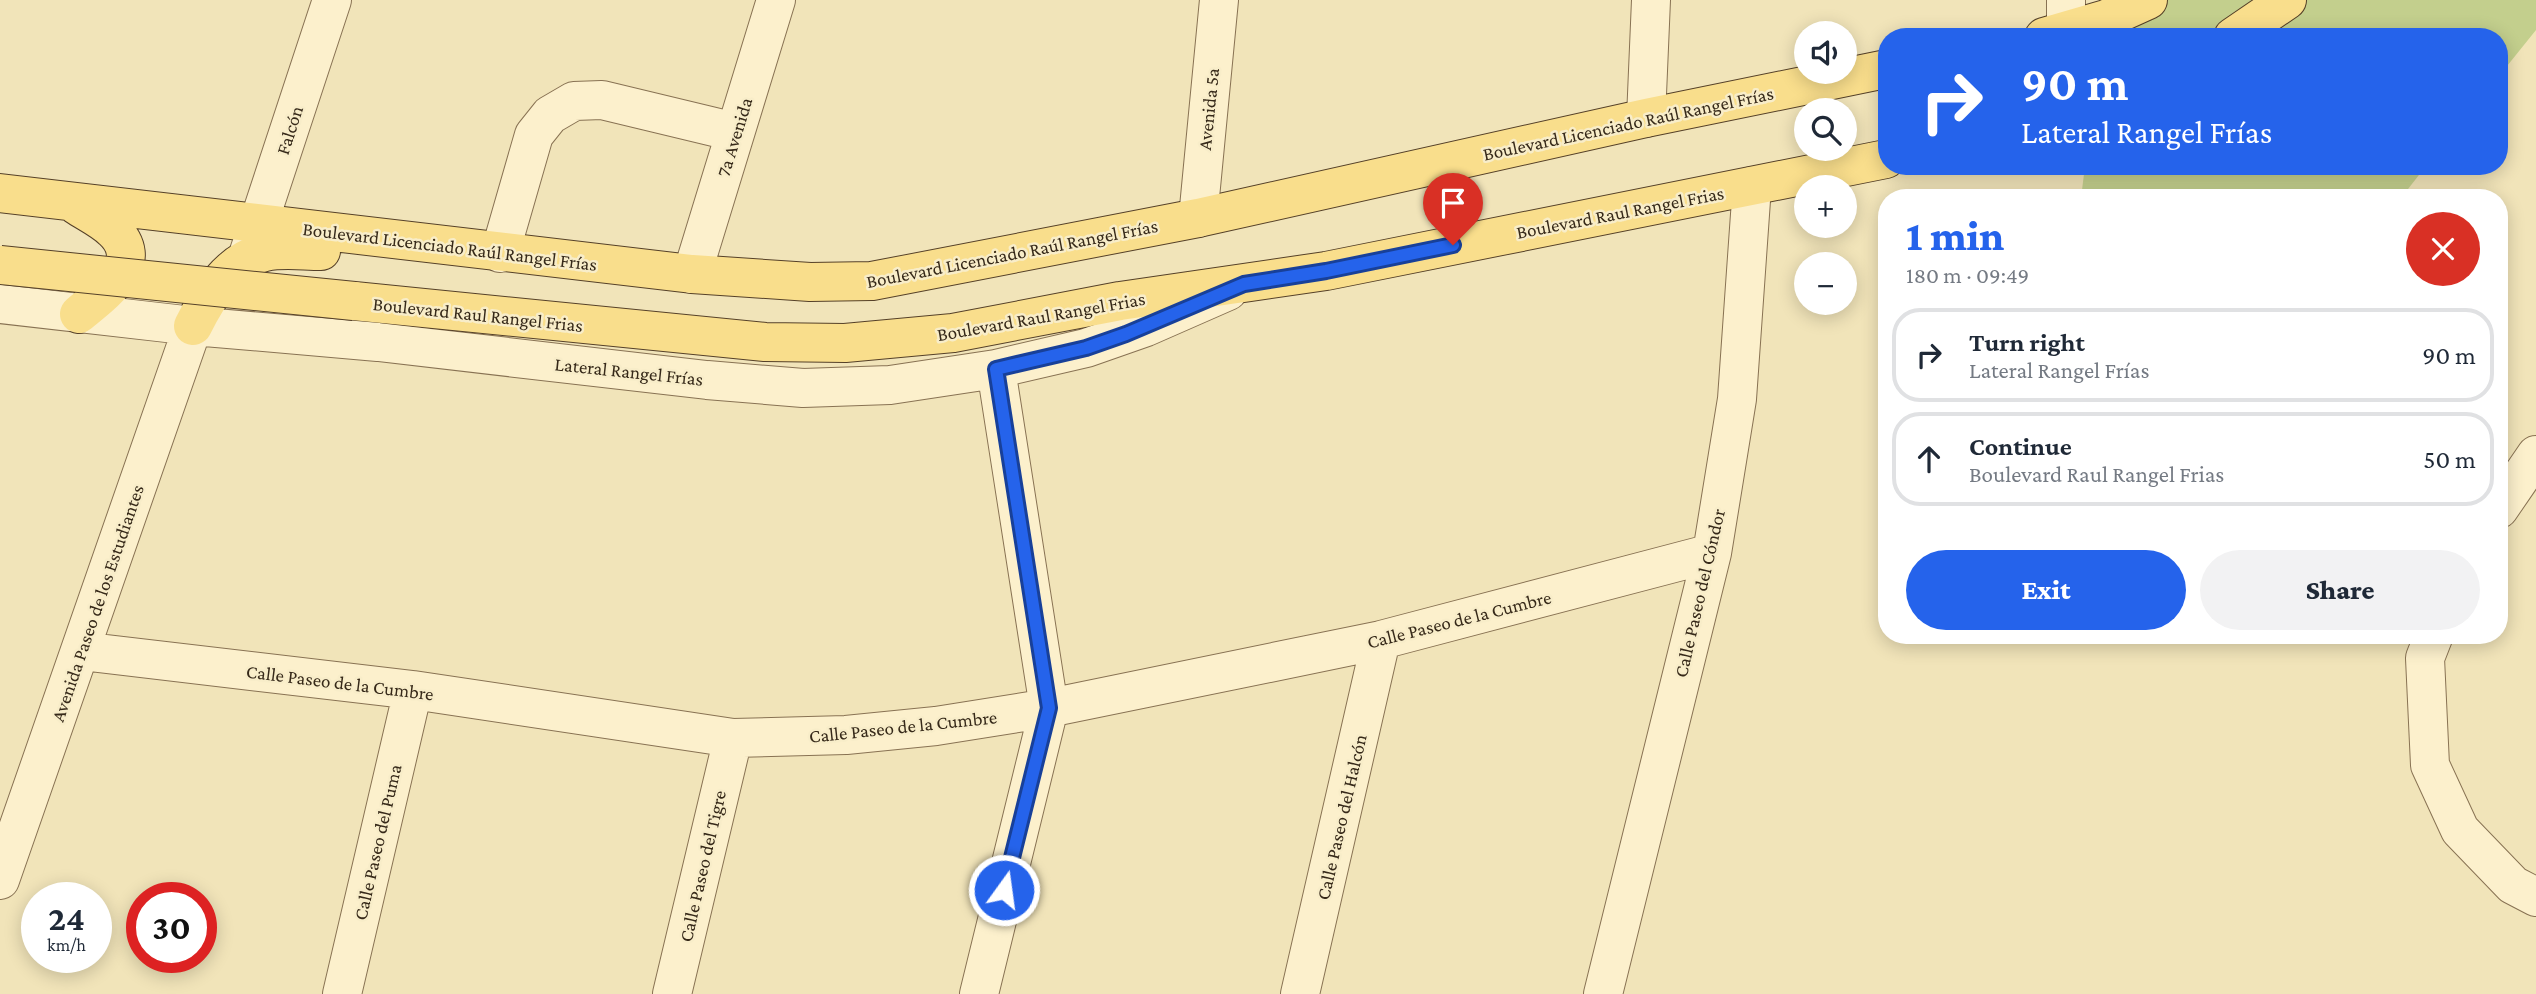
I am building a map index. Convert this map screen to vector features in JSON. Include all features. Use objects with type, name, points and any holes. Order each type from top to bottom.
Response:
[{"type":"main road","points":[[2059,23],[2148,0]]},
{"type":"main road","points":[[2246,28],[2287,0]]},
{"type":"main road","name":"Boulevard Licenciado Raúl Rangel Frías","points":[[0,193],[75,204],[692,274],[810,282],[872,281],[1198,218],[1646,118],[1878,71]]},
{"type":"main road","name":"Boulevard Raul Rangel Frias","points":[[0,265],[765,342],[845,343],[953,333],[1121,301],[1326,271],[1878,161]]},
{"type":"main road","points":[[75,204],[115,231],[125,249],[125,267],[111,287],[79,314]]},
{"type":"main road","points":[[194,326],[208,296],[230,271],[265,252],[483,251]]},
{"type":"street","name":"Falcón","points":[[246,260],[332,0]]},
{"type":"street","name":"7a Avenida","points":[[692,274],[776,0]]},
{"type":"street","name":"Avenida 5a","points":[[1198,218],[1219,0]]},
{"type":"street","points":[[1646,118],[1651,0]]},
{"type":"street","points":[[483,251],[534,135],[550,116],[574,101],[602,100],[735,132]]},
{"type":"street","name":"Calle Paseo del Cóndor","points":[[1603,994],[1712,553],[1737,400],[1752,186]]},
{"type":"street","name":"Lateral Rangel Frías","points":[[0,304],[194,326],[378,342],[706,380],[803,388],[890,385],[996,369],[1086,348],[1134,331],[1244,284]]},
{"type":"street","name":"Avenida Paseo de los Estudiantes","points":[[0,880],[194,326]]},
{"type":"street","points":[[979,994],[1049,708],[996,369]]},
{"type":"street","points":[[2508,496],[2536,455]]},
{"type":"street","name":"Calle Paseo de la Cumbre","points":[[81,651],[413,690],[733,738],[846,735],[936,726],[1049,708],[1381,640],[1712,553]]},
{"type":"street","name":"Calle Paseo del Halcón","points":[[1300,994],[1381,640]]},
{"type":"street","points":[[2430,644],[2425,658],[2430,765],[2460,830],[2513,885],[2536,897]]},
{"type":"street","name":"Calle Paseo del Puma","points":[[342,994],[413,690]]},
{"type":"street","name":"Calle Paseo del Tigre","points":[[672,994],[733,738]]},
{"type":"green space","points":[[2124,0],[2536,0],[2536,30],[2508,65],[2508,28],[2106,28]]},
{"type":"green space","points":[[2084,175],[2419,175],[2408,189],[2082,189]]},
{"type":"route","points":[[1004,890],[1049,708],[996,369],[1086,348],[1146,327],[1244,284],[1326,271],[1453,245]]}]
